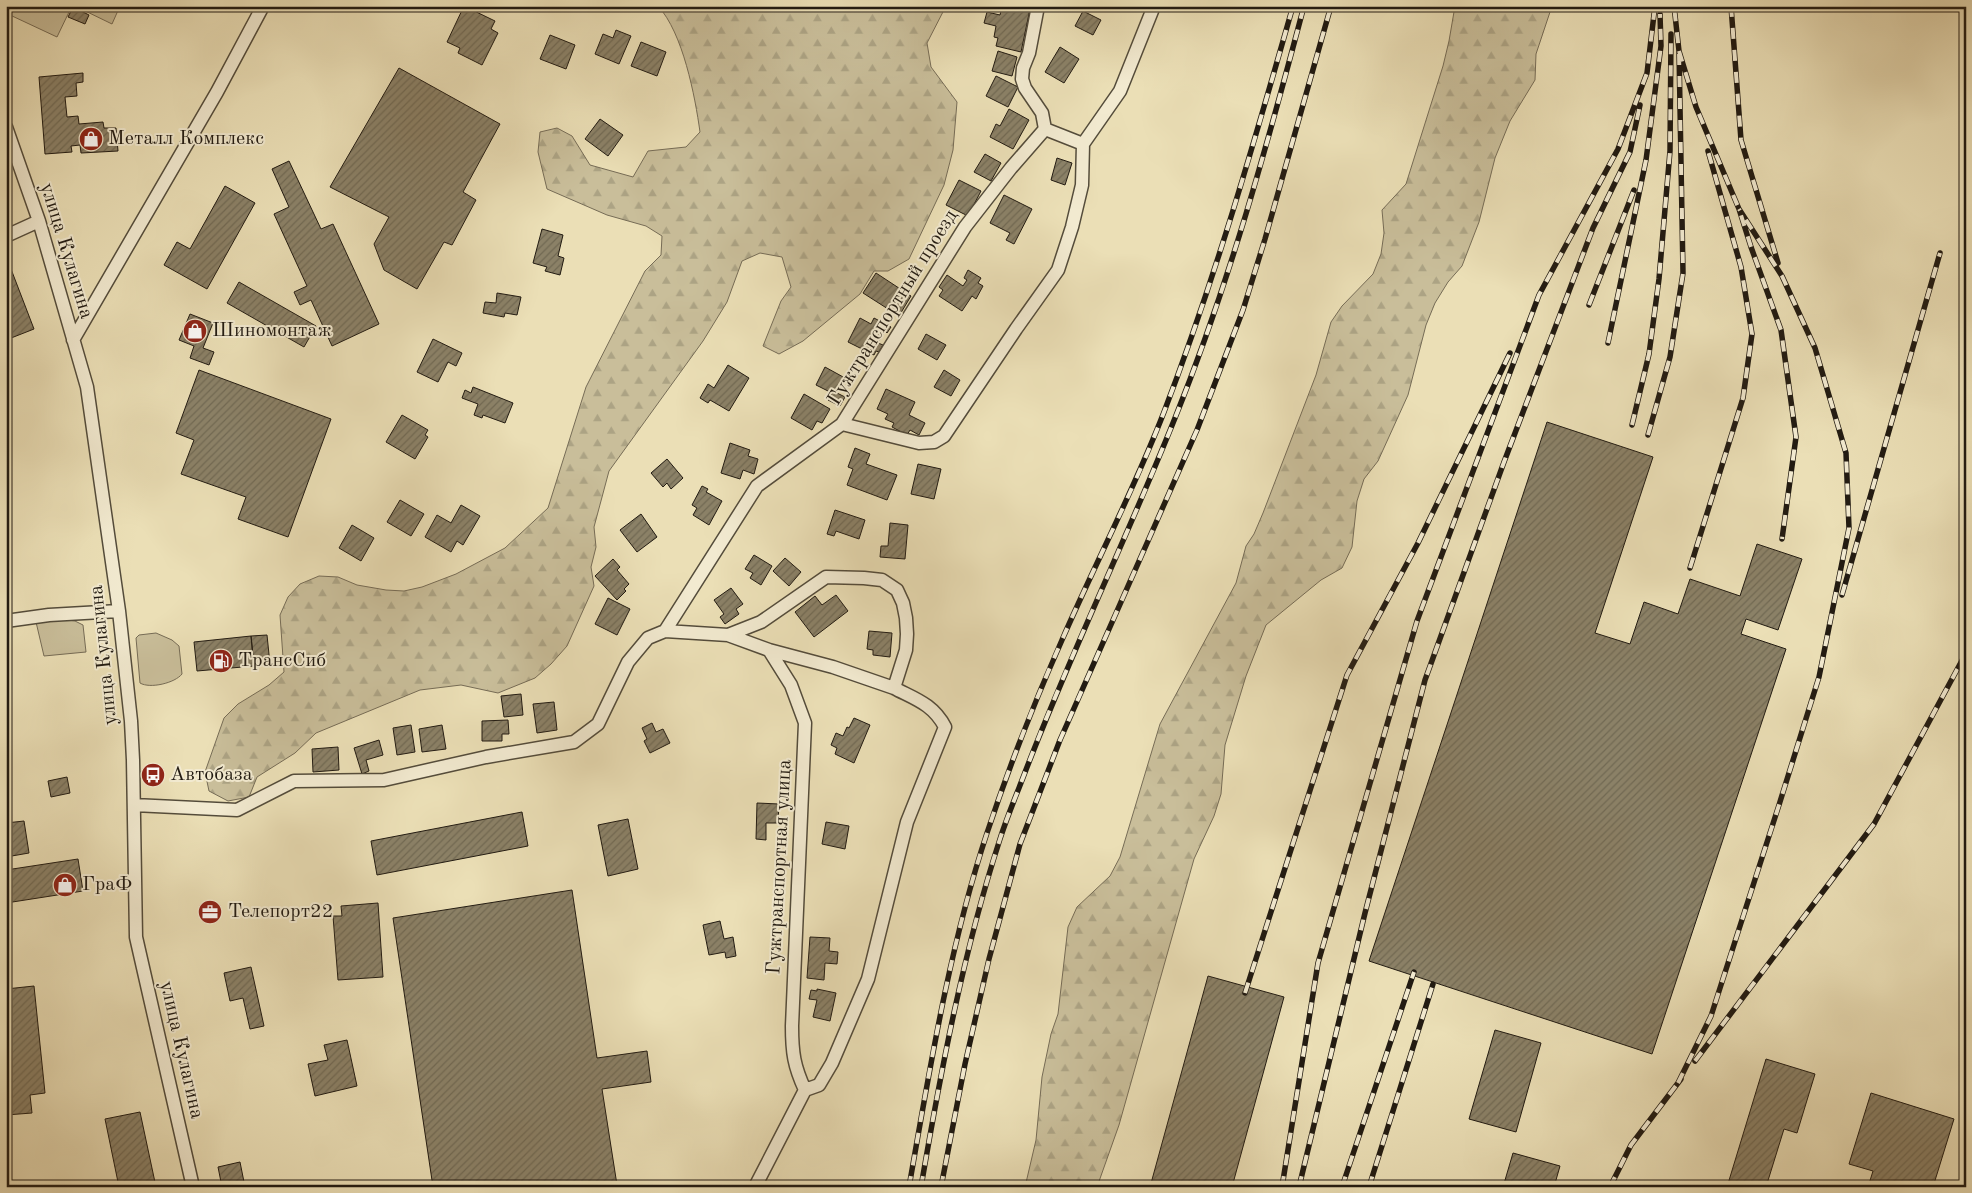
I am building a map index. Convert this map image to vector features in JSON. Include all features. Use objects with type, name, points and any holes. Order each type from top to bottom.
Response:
[{"type":"street","points":[[73,340],[217,92],[263,6]]},
{"type":"street","points":[[1038,6],[1022,79],[1025,88],[1042,113],[1045,129],[1083,144]]},
{"type":"street","points":[[842,424],[919,443],[934,442],[944,436],[1058,270],[1072,227],[1082,185],[1083,144],[1120,91],[1154,6]]},
{"type":"street","name":"улица Кулагина","points":[[6,127],[39,220],[87,388],[120,612],[131,731],[136,937],[193,1187]]},
{"type":"street","name":"Гужтранспортный проезд","points":[[134,805],[237,810],[294,781],[384,780],[486,757],[574,742],[598,724],[628,662],[648,638],[665,631],[757,486],[842,424],[965,227],[1011,168],[1045,129]]},
{"type":"street","points":[[6,236],[39,220]]},
{"type":"street","points":[[728,635],[761,622],[826,577],[882,580],[896,590],[903,603],[906,618],[906,650],[894,688]]},
{"type":"street","points":[[6,621],[49,615],[120,612]]},
{"type":"street","points":[[665,631],[728,635],[769,650],[833,667],[894,688],[930,706],[939,716],[944,727],[907,822],[868,979],[832,1063],[819,1085],[805,1090],[755,1187]]},
{"type":"street","name":"Гужтранспортная улица","points":[[769,650],[791,684],[805,723],[792,1026],[795,1069],[805,1090]]},
{"type":"green space","points":[[14,6],[57,6],[69,12],[57,37],[10,15]]},
{"type":"green space","points":[[75,6],[120,6],[112,24]]},
{"type":"green space","points":[[658,6],[946,6],[927,43],[931,67],[957,102],[953,150],[944,185],[909,259],[888,271],[874,271],[860,294],[803,341],[779,354],[763,346],[781,301],[791,287],[782,257],[760,253],[742,261],[727,302],[703,341],[609,471],[594,527],[596,547],[591,567],[594,586],[567,646],[535,678],[498,693],[461,685],[420,690],[316,733],[295,753],[257,777],[249,797],[228,801],[209,791],[205,772],[224,718],[238,704],[269,685],[284,672],[280,615],[288,597],[300,584],[319,576],[338,577],[357,585],[386,590],[404,591],[422,587],[456,574],[505,548],[548,508],[586,387],[645,271],[661,255],[662,236],[646,226],[607,215],[547,189],[538,152],[540,132],[557,128],[572,136],[590,165],[633,177],[648,151],[686,147],[700,132],[695,101],[681,48],[667,18]]},
{"type":"green space","points":[[1455,6],[1552,6],[1536,54],[1535,80],[1510,121],[1495,158],[1479,222],[1462,266],[1448,282],[1435,303],[1426,325],[1408,395],[1378,461],[1364,479],[1357,501],[1352,547],[1342,568],[1321,580],[1266,625],[1246,676],[1225,745],[1221,794],[1214,816],[1194,859],[1119,1125],[1097,1187],[1025,1187],[1036,1140],[1042,1077],[1051,1034],[1058,1014],[1068,927],[1077,907],[1110,876],[1120,857],[1160,724],[1236,583],[1246,546],[1254,534],[1263,513],[1316,375],[1331,322],[1342,306],[1373,274],[1381,254],[1384,233],[1382,210],[1406,184],[1443,66]]},
{"type":"green space","points":[[60,619],[75,621],[83,625],[86,652],[44,656],[36,622]]},
{"type":"green space","points":[[156,633],[172,640],[179,646],[182,674],[168,682],[144,685],[140,683],[136,638],[139,635]]},
{"type":"building","points":[[464,6],[495,21],[491,29],[498,33],[482,65],[458,53],[460,48],[447,42]]},
{"type":"building","points":[[1002,6],[1017,6],[1030,9],[1021,52],[996,46],[998,38],[994,37],[996,26],[984,23],[987,12],[1000,15]]},
{"type":"building","points":[[73,7],[89,15],[85,24],[68,17]]},
{"type":"building","points":[[1083,11],[1101,20],[1093,35],[1075,26]]},
{"type":"building","points":[[616,30],[631,36],[619,64],[595,54],[603,34],[613,38]]},
{"type":"building","points":[[550,35],[575,45],[566,69],[540,59]]},
{"type":"building","points":[[641,42],[666,52],[657,76],[631,66]]},
{"type":"building","points":[[1060,47],[1079,59],[1064,83],[1045,72]]},
{"type":"building","points":[[998,51],[1017,57],[1012,76],[992,71]]},
{"type":"building","points":[[399,68],[500,124],[463,192],[476,200],[452,245],[444,242],[417,289],[384,270],[374,244],[389,217],[330,187]]},
{"type":"building","points":[[83,73],[83,82],[76,83],[77,96],[65,97],[67,117],[78,116],[79,124],[103,122],[104,128],[116,128],[118,151],[81,153],[80,145],[71,146],[72,152],[45,154],[39,77]]},
{"type":"building","points":[[996,76],[1018,87],[1008,107],[986,96]]},
{"type":"building","points":[[1009,109],[1029,120],[1013,149],[990,137],[996,124],[1000,126]]},
{"type":"building","points":[[600,119],[623,135],[608,156],[585,139]]},
{"type":"building","points":[[985,154],[1001,163],[991,181],[974,172]]},
{"type":"building","points":[[1057,158],[1072,163],[1065,185],[1051,180]]},
{"type":"building","points":[[289,161],[321,229],[333,224],[379,324],[332,346],[311,300],[300,305],[294,292],[307,286],[274,214],[289,207],[272,169]]},
{"type":"building","points":[[959,180],[981,191],[968,216],[946,205]]},
{"type":"building","points":[[225,186],[255,203],[207,289],[164,265],[177,242],[190,249]]},
{"type":"building","points":[[1004,195],[1032,209],[1014,244],[1006,240],[1010,233],[990,223]]},
{"type":"building","points":[[542,229],[563,235],[558,256],[564,258],[560,275],[545,271],[547,267],[533,263]]},
{"type":"building","points":[[6,256],[34,329],[6,340]]},
{"type":"building","points":[[968,270],[981,278],[978,283],[983,286],[976,299],[972,296],[962,311],[939,296],[943,290],[939,287],[947,275],[963,286],[967,280],[964,278]]},
{"type":"building","points":[[876,273],[911,296],[899,316],[863,293]]},
{"type":"building","points":[[239,282],[316,326],[304,347],[227,303]]},
{"type":"building","points":[[497,293],[521,297],[517,315],[505,313],[504,317],[483,313],[485,302],[496,303]]},
{"type":"building","points":[[190,314],[213,323],[203,348],[214,352],[209,365],[190,358],[194,346],[179,340]]},
{"type":"building","points":[[860,318],[871,324],[874,318],[891,327],[887,333],[885,331],[878,343],[883,345],[879,352],[876,351],[874,355],[848,342]]},
{"type":"building","points":[[926,334],[946,345],[937,360],[918,349]]},
{"type":"building","points":[[433,339],[462,353],[456,366],[448,362],[438,382],[417,372]]},
{"type":"building","points":[[728,365],[749,378],[729,411],[710,400],[708,403],[700,398],[708,384],[714,388]]},
{"type":"building","points":[[825,367],[845,378],[837,393],[845,397],[840,406],[828,400],[832,393],[816,385]]},
{"type":"building","points":[[199,370],[331,419],[288,537],[238,519],[246,497],[181,474],[194,440],[176,433]]},
{"type":"building","points":[[944,370],[960,380],[951,396],[934,387]]},
{"type":"building","points":[[473,387],[513,403],[505,423],[483,415],[482,418],[474,415],[478,404],[462,398],[465,390],[471,393]]},
{"type":"building","points":[[886,389],[915,402],[909,415],[925,423],[919,435],[910,430],[907,435],[892,427],[894,423],[885,419],[888,414],[877,409]]},
{"type":"building","points":[[804,394],[830,409],[822,423],[817,421],[812,430],[791,418]]},
{"type":"building","points":[[402,415],[428,430],[425,435],[428,437],[415,459],[386,442]]},
{"type":"building","points":[[1547,422],[1653,457],[1595,633],[1630,644],[1644,602],[1678,614],[1690,579],[1740,596],[1757,544],[1802,559],[1778,630],[1746,619],[1741,634],[1786,649],[1652,1054],[1369,961]]},
{"type":"building","points":[[730,443],[750,450],[748,456],[758,459],[754,474],[743,470],[740,479],[721,473]]},
{"type":"building","points":[[855,448],[870,454],[866,464],[897,475],[887,500],[847,485],[853,469],[848,467]]},
{"type":"building","points":[[667,459],[683,478],[671,489],[667,483],[663,487],[651,473]]},
{"type":"building","points":[[918,464],[941,469],[934,499],[911,494]]},
{"type":"building","points":[[702,486],[708,489],[706,492],[722,501],[709,525],[693,515],[697,508],[692,505]]},
{"type":"building","points":[[400,500],[424,514],[411,536],[387,522]]},
{"type":"building","points":[[461,505],[480,516],[463,545],[457,541],[451,552],[425,537],[437,515],[451,523]]},
{"type":"building","points":[[835,510],[865,520],[859,539],[836,531],[834,536],[827,534]]},
{"type":"building","points":[[641,514],[657,537],[637,552],[620,530]]},
{"type":"building","points":[[890,523],[908,525],[905,559],[880,557],[881,546],[888,546]]},
{"type":"building","points":[[352,525],[374,538],[361,561],[339,548]]},
{"type":"building","points":[[754,555],[772,566],[761,585],[750,578],[753,573],[745,569]]},
{"type":"building","points":[[785,558],[801,572],[789,586],[773,571]]},
{"type":"building","points":[[613,559],[620,567],[617,570],[629,584],[624,589],[626,591],[617,600],[595,576]]},
{"type":"building","points":[[731,588],[743,604],[736,609],[739,614],[725,624],[720,617],[724,614],[714,600]]},
{"type":"building","points":[[836,595],[848,611],[814,637],[795,612],[815,596],[822,605]]},
{"type":"building","points":[[608,598],[630,609],[617,635],[595,624]]},
{"type":"building","points":[[869,631],[892,633],[890,657],[873,655],[873,650],[867,649]]},
{"type":"building","points":[[267,635],[270,664],[254,666],[251,636]]},
{"type":"building","points":[[251,636],[254,666],[197,671],[194,642]]},
{"type":"building","points":[[521,694],[523,715],[504,717],[501,696]]},
{"type":"building","points":[[554,702],[557,730],[537,733],[533,704]]},
{"type":"building","points":[[854,718],[870,725],[854,763],[835,754],[837,748],[831,745],[836,733],[843,736]]},
{"type":"building","points":[[508,720],[509,734],[502,734],[502,741],[482,741],[482,721]]},
{"type":"building","points":[[652,723],[656,732],[663,729],[670,743],[650,753],[644,741],[647,739],[642,728]]},
{"type":"building","points":[[411,725],[415,752],[397,755],[393,728]]},
{"type":"building","points":[[442,725],[446,749],[422,752],[419,729]]},
{"type":"building","points":[[379,740],[383,755],[366,760],[369,771],[362,774],[354,748]]},
{"type":"building","points":[[338,747],[339,770],[313,772],[312,749]]},
{"type":"building","points":[[67,777],[70,793],[51,797],[48,781]]},
{"type":"building","points":[[757,803],[779,804],[778,823],[766,823],[766,840],[756,839]]},
{"type":"building","points":[[522,812],[528,846],[377,875],[371,841]]},
{"type":"building","points":[[628,819],[638,869],[608,876],[598,825]]},
{"type":"building","points":[[24,821],[29,853],[6,857],[6,823]]},
{"type":"building","points":[[826,822],[849,826],[845,849],[822,844]]},
{"type":"building","points":[[78,859],[83,891],[6,903],[6,870]]},
{"type":"building","points":[[572,890],[597,1058],[647,1051],[651,1082],[602,1089],[617,1185],[604,1187],[433,1187],[393,918]]},
{"type":"building","points":[[378,903],[383,977],[338,980],[333,916],[342,916],[341,906]]},
{"type":"building","points":[[720,921],[724,939],[733,937],[736,956],[726,958],[725,952],[709,955],[703,925]]},
{"type":"building","points":[[810,937],[830,938],[829,951],[838,952],[837,964],[825,963],[824,980],[807,978]]},
{"type":"building","points":[[251,967],[264,1026],[250,1029],[243,998],[230,1001],[224,973]]},
{"type":"building","points":[[1208,976],[1284,997],[1232,1187],[1150,1187]]},
{"type":"building","points":[[34,986],[45,1093],[30,1095],[32,1113],[6,1115],[6,989]]},
{"type":"building","points":[[817,989],[836,993],[830,1021],[813,1017],[817,1000],[809,999],[811,990],[817,991]]},
{"type":"building","points":[[1495,1030],[1541,1043],[1516,1132],[1469,1119]]},
{"type":"building","points":[[347,1040],[357,1086],[315,1096],[308,1064],[328,1060],[324,1045]]},
{"type":"building","points":[[1766,1059],[1815,1074],[1797,1133],[1784,1129],[1766,1187],[1727,1187]]},
{"type":"building","points":[[1871,1093],[1954,1119],[1933,1187],[1868,1187],[1873,1171],[1849,1164]]},
{"type":"building","points":[[140,1112],[156,1187],[119,1187],[105,1119]]},
{"type":"building","points":[[6,1132],[12,1187],[6,1187]]},
{"type":"building","points":[[1513,1153],[1560,1166],[1554,1187],[1503,1187]]},
{"type":"building","points":[[240,1162],[245,1187],[222,1187],[218,1167]]},
{"type":"railway","points":[[909,1187],[951,964],[987,833],[1042,687],[1140,470],[1183,362],[1233,210],[1293,6]]},
{"type":"railway","points":[[921,1187],[954,1012],[975,925],[1000,839],[1042,730],[1157,463],[1195,368],[1246,214],[1304,6]]},
{"type":"railway","points":[[941,1187],[965,1064],[989,959],[1020,844],[1060,740],[1197,430],[1243,310],[1331,6]]},
{"type":"railway","points":[[1282,1187],[1318,963],[1417,621],[1539,295],[1618,149],[1647,73],[1655,6]]},
{"type":"railway","points":[[1648,435],[1670,357],[1683,273],[1679,51],[1674,6]]},
{"type":"railway","points":[[1731,6],[1741,140],[1778,263]]},
{"type":"railway","points":[[1958,6],[1966,14]]},
{"type":"railway","points":[[1608,343],[1646,160],[1661,46],[1660,14]]},
{"type":"railway","points":[[1632,425],[1649,354],[1659,279],[1670,151],[1671,34]]},
{"type":"railway","points":[[1679,51],[1696,107],[1739,209],[1781,330],[1796,437],[1782,539]]},
{"type":"railway","points":[[1299,1187],[1365,913],[1425,680],[1504,462],[1593,228],[1630,152],[1640,105]]},
{"type":"railway","points":[[1690,568],[1743,398],[1752,334],[1741,267],[1708,151]]},
{"type":"railway","points":[[1589,305],[1634,190]]},
{"type":"railway","points":[[1678,1083],[1711,1016],[1819,677],[1849,528],[1846,453],[1815,348],[1782,276],[1739,209]]},
{"type":"railway","points":[[1842,595],[1940,253]]},
{"type":"railway","points":[[1245,993],[1347,675],[1418,543],[1510,353]]},
{"type":"railway","points":[[1695,1061],[1874,824],[1966,653]]},
{"type":"railway","points":[[1342,1187],[1414,972]]},
{"type":"railway","points":[[1369,1187],[1433,984]]},
{"type":"railway","points":[[1610,1187],[1631,1145],[1681,1079]]},
{"type":"place","name":"Металл Комплекс","points":[[91,139]]},
{"type":"place","name":"Шиномонтаж","points":[[195,331]]},
{"type":"place","name":"ТрансСиб","points":[[221,661]]},
{"type":"place","name":"Автобаза","points":[[153,775]]},
{"type":"place","name":"ГраФ","points":[[65,885]]},
{"type":"place","name":"Телепорт22","points":[[210,912]]}]
